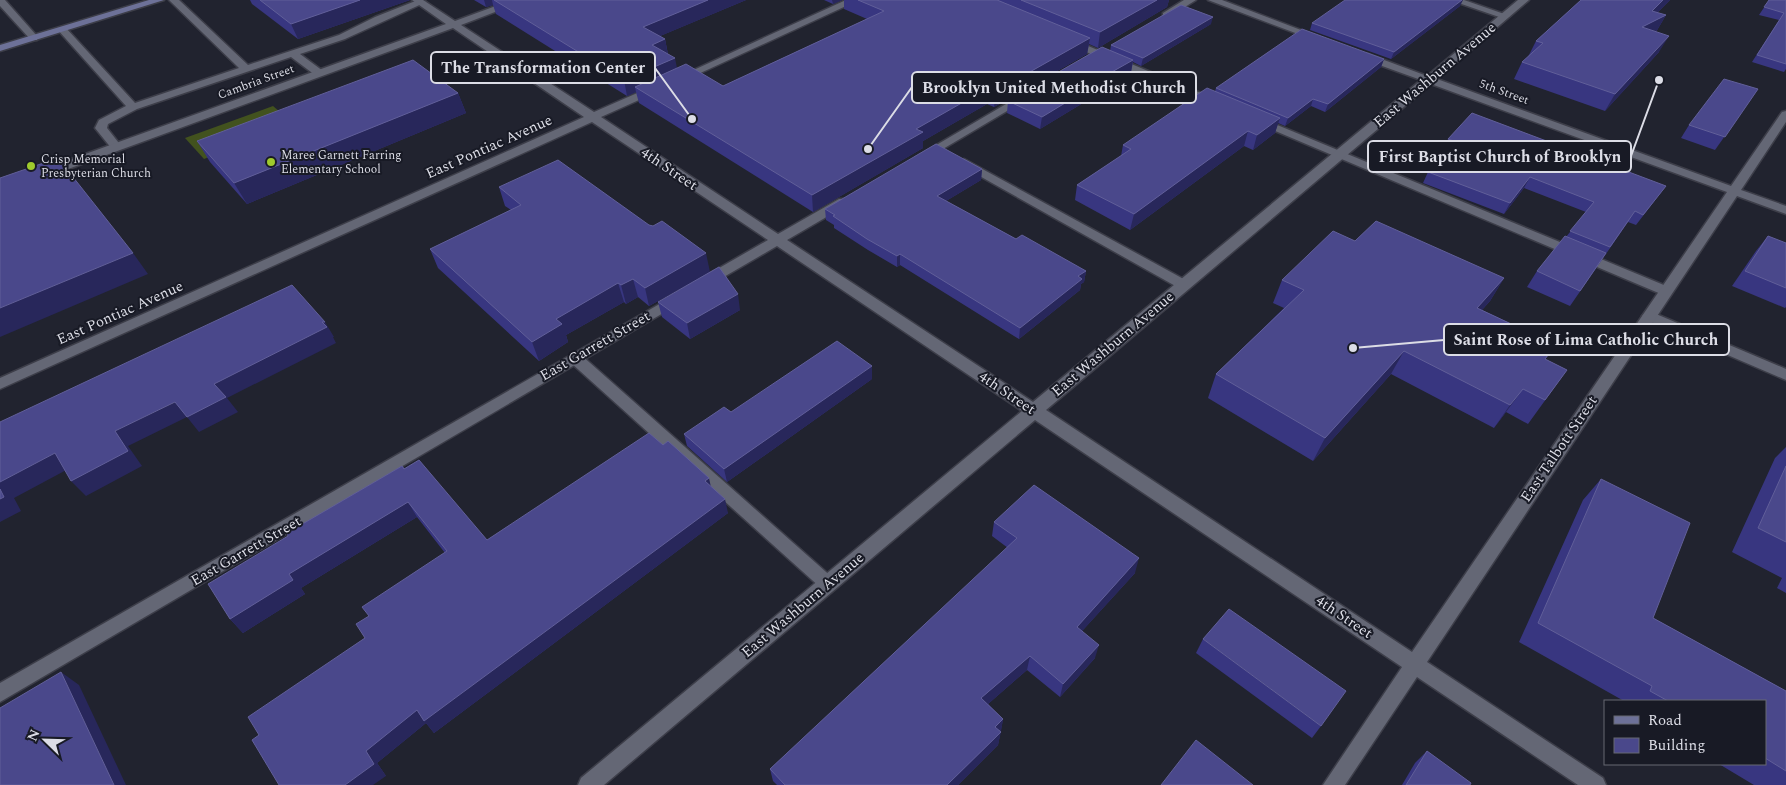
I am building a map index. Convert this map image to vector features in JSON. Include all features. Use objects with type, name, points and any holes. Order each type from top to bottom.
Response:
[{"type":"main road","points":[[0,48],[160,0]]},
{"type":"street","points":[[0,0],[34,38]]},
{"type":"street","points":[[174,0],[245,68]]},
{"type":"street","name":"Cambria Street","points":[[36,176],[521,0]]},
{"type":"street","name":"East Pontiac Avenue","points":[[0,384],[854,0]]},
{"type":"street","points":[[1157,20],[1191,0]]},
{"type":"street","points":[[1213,0],[1330,43]]},
{"type":"street","points":[[1456,0],[1505,16]]},
{"type":"street","name":"East Washburn Avenue","points":[[588,785],[1524,0]]},
{"type":"street","points":[[116,147],[101,128],[103,122],[133,107],[342,37],[419,1]]},
{"type":"street","name":"4th Street","points":[[419,1],[1596,785]]},
{"type":"street","points":[[62,29],[133,107]]},
{"type":"street","points":[[1062,38],[1224,106]]},
{"type":"street","points":[[1082,64],[1115,44]]},
{"type":"street","points":[[292,53],[319,73]]},
{"type":"street","name":"5th Street","points":[[1357,53],[1786,210]]},
{"type":"street","points":[[911,162],[1039,88]]},
{"type":"street","name":"East Talbott Street","points":[[1333,785],[1786,114]]},
{"type":"street","points":[[1250,117],[1666,291]]},
{"type":"street","points":[[936,148],[1184,285]]},
{"type":"street","name":"East Garrett Street","points":[[0,693],[853,196]]},
{"type":"street","points":[[1649,316],[1786,375]]},
{"type":"street","points":[[575,358],[828,584]]},
{"type":"green space","points":[[273,106],[295,125],[204,159],[185,138]]},
{"type":"building","points":[[260,0],[360,0],[291,24]]},
{"type":"building","points":[[494,0],[708,0],[643,27],[665,39],[652,45],[675,58],[624,80]]},
{"type":"building","points":[[858,0],[997,0],[1090,38],[996,91],[988,88],[916,129],[923,132],[812,195],[635,87],[686,64],[723,86],[884,11]]},
{"type":"building","points":[[1021,0],[1157,0],[1100,32]]},
{"type":"building","points":[[1345,0],[1462,0],[1394,52],[1312,23]]},
{"type":"building","points":[[1581,0],[1663,0],[1652,11],[1666,15],[1642,27],[1669,36],[1615,94],[1522,62],[1543,43],[1536,41]]},
{"type":"building","points":[[1769,0],[1786,0],[1786,64],[1757,55],[1784,13],[1764,7]]},
{"type":"building","points":[[1181,5],[1213,17],[1143,58],[1111,45]]},
{"type":"building","points":[[1302,29],[1384,59],[1328,104],[1313,99],[1288,118],[1216,88]]},
{"type":"building","points":[[1102,47],[1133,60],[1042,117],[1008,101]]},
{"type":"building","points":[[413,60],[458,93],[234,183],[197,141]]},
{"type":"building","points":[[1724,79],[1758,89],[1725,137],[1689,125]]},
{"type":"building","points":[[1207,88],[1280,118],[1257,135],[1248,131],[1134,214],[1077,185],[1131,149],[1123,145]]},
{"type":"building","points":[[1472,113],[1666,186],[1643,215],[1635,211],[1610,247],[1570,231],[1594,202],[1530,177],[1510,203],[1428,172],[1459,143],[1448,139]]},
{"type":"building","points":[[936,144],[982,169],[937,196],[1016,239],[1022,235],[1086,271],[1078,276],[1082,279],[1020,328],[900,254],[897,256],[867,239],[825,209]]},
{"type":"building","points":[[58,158],[133,253],[0,308],[0,178]]},
{"type":"building","points":[[558,160],[649,225],[653,226],[662,221],[706,253],[645,288],[633,279],[621,285],[618,283],[556,319],[562,324],[532,342],[430,249],[521,205],[499,187]]},
{"type":"building","points":[[1376,221],[1504,278],[1477,308],[1556,345],[1545,359],[1567,370],[1545,400],[1523,389],[1510,405],[1404,351],[1325,438],[1216,374],[1304,290],[1282,280],[1333,231],[1355,241]]},
{"type":"building","points":[[1565,236],[1606,253],[1580,291],[1537,271]]},
{"type":"building","points":[[1768,236],[1786,243],[1786,288],[1745,271]]},
{"type":"building","points":[[719,267],[738,294],[687,323],[658,302]]},
{"type":"building","points":[[292,285],[325,322],[322,322],[327,327],[214,384],[226,397],[187,417],[175,402],[115,431],[128,451],[71,481],[55,453],[0,482],[0,422]]},
{"type":"building","points":[[837,341],[872,366],[724,469],[684,434],[724,407],[731,412]]},
{"type":"building","points":[[649,433],[663,445],[668,441],[709,478],[705,481],[725,499],[424,721],[417,710],[366,751],[374,764],[345,785],[279,785],[252,740],[259,735],[248,717],[365,638],[356,624],[369,616],[362,607],[447,551],[408,502],[289,574],[293,580],[230,619],[208,584],[288,536],[287,533],[402,466],[404,469],[419,460],[487,540]]},
{"type":"building","points":[[1786,466],[1786,542],[1758,528]]},
{"type":"building","points":[[1601,479],[1690,523],[1653,618],[1786,691],[1786,771],[1766,759],[1766,700],[1666,700],[1650,691],[1652,686],[1538,623]]},
{"type":"building","points":[[1034,485],[1139,558],[1077,627],[1099,645],[1063,684],[1030,656],[981,698],[1003,719],[995,727],[1001,732],[947,785],[785,785],[770,769],[1017,538],[994,522]]},
{"type":"building","points":[[0,489],[4,497],[0,499]]},
{"type":"building","points":[[1229,609],[1346,691],[1321,726],[1203,639]]},
{"type":"building","points":[[61,672],[114,785],[0,785],[0,708]]},
{"type":"building","points":[[1196,740],[1253,785],[1161,785]]},
{"type":"building","points":[[1427,751],[1471,783],[1470,785],[1406,785]]},
{"type":"place","name":"First Baptist Church of Brooklyn","points":[[1659,80]]},
{"type":"place","name":"The Transformation Center","points":[[692,119]]},
{"type":"place","name":"Brooklyn United Methodist Church","points":[[868,149]]},
{"type":"place","name":"Maree Garnett Farring Elementary School","points":[[271,162]]},
{"type":"place","name":"Crisp Memorial Presbyterian Church","points":[[31,166]]},
{"type":"place","name":"Saint Rose of Lima Catholic Church","points":[[1353,348]]}]
